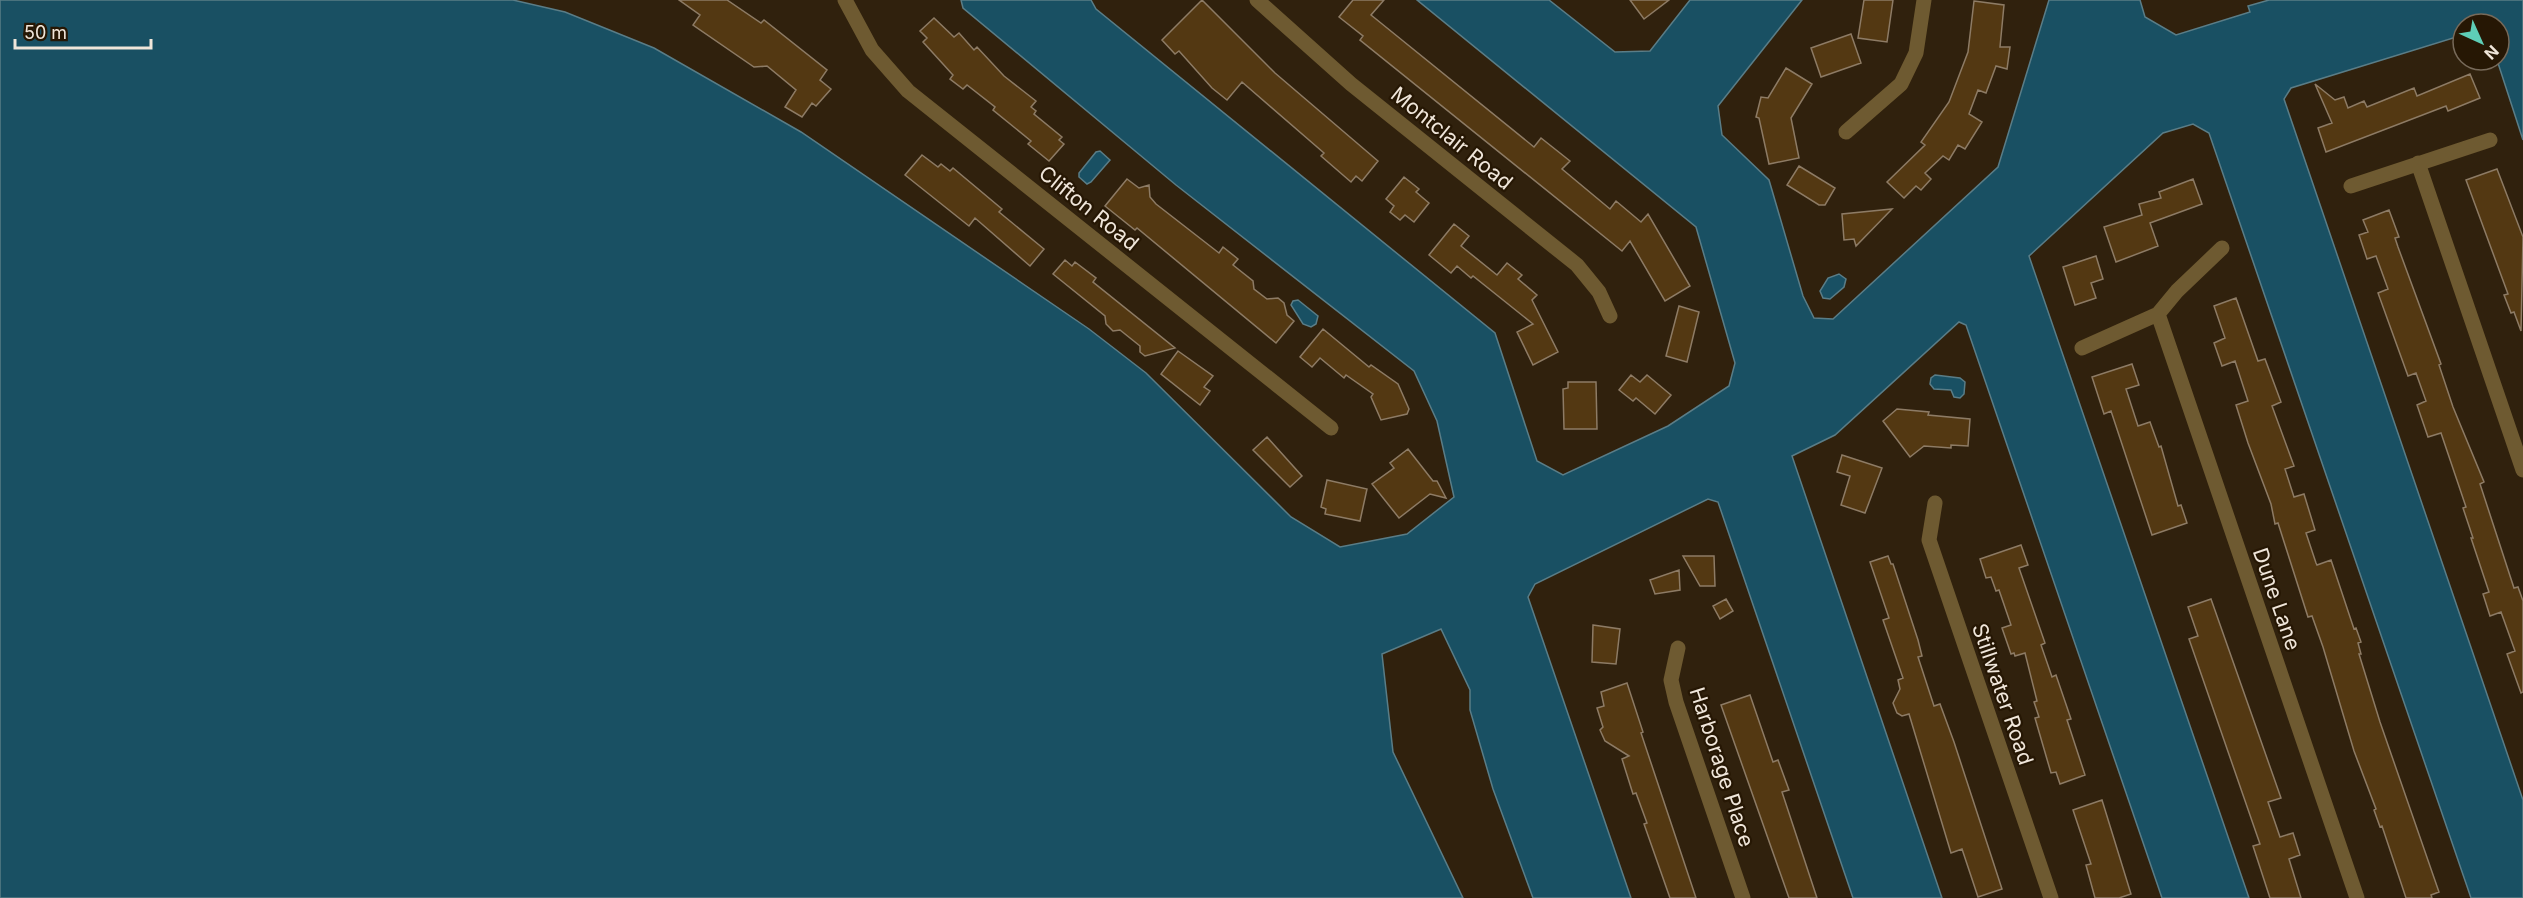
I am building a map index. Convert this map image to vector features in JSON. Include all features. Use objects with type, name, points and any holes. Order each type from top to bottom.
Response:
[{"type":"street","name":"Clifton Road","points":[[845,0],[872,50],[908,91],[1331,428]]},
{"type":"street","name":"Montclair Road","points":[[1257,0],[1351,84],[1577,265],[1599,292],[1610,316]]},
{"type":"street","points":[[1846,132],[1901,84],[1916,53],[1924,0]]},
{"type":"street","points":[[2351,186],[2490,140]]},
{"type":"street","points":[[2418,163],[2523,470]]},
{"type":"street","points":[[2082,348],[2158,314],[2177,291],[2222,248]]},
{"type":"street","name":"Dune Lane","points":[[2158,314],[2357,898]]},
{"type":"street","name":"Stillwater Road","points":[[1935,503],[1929,540],[2050,898]]},
{"type":"street","name":"Harborage Place","points":[[1678,648],[1671,680],[1743,898]]},
{"type":"water","points":[[0,0],[513,0],[565,12],[654,48],[801,132],[1089,329],[1146,373],[1291,517],[1340,547],[1407,534],[1454,497],[1437,421],[1414,371],[1176,185],[963,8],[961,0],[1091,0],[1096,9],[1495,333],[1537,461],[1563,475],[1668,426],[1729,386],[1735,363],[1696,227],[1417,0],[1549,0],[1615,52],[1650,51],[1690,0],[1802,0],[1718,106],[1722,135],[1769,180],[1803,296],[1814,318],[1833,319],[1998,167],[2049,0],[2140,0],[2145,17],[2176,35],[2250,12],[2248,6],[2269,0],[2523,0],[2523,140],[2501,72],[2511,72],[2511,12],[2451,12],[2451,39],[2291,88],[2284,99],[2523,800],[2523,898],[2471,898],[2209,133],[2193,124],[2163,133],[2029,256],[2249,898],[2162,898],[1966,325],[1959,322],[1835,435],[1792,456],[1942,898],[1853,898],[1718,502],[1708,499],[1535,584],[1528,597],[1631,898],[1533,898],[1493,789],[1470,710],[1470,690],[1441,629],[1382,654],[1393,752],[1463,898],[0,898]]},
{"type":"water","points":[[1100,151],[1110,160],[1087,184],[1079,177],[1079,173],[1096,152]]},
{"type":"water","points":[[1839,274],[1846,279],[1844,287],[1830,299],[1823,298],[1820,291],[1828,278]]},
{"type":"water","points":[[1298,300],[1318,316],[1316,324],[1311,327],[1303,324],[1291,305],[1293,301]]},
{"type":"water","points":[[1935,375],[1960,378],[1965,382],[1964,394],[1960,398],[1954,397],[1951,390],[1934,389],[1930,384],[1931,378]]},
{"type":"building","points":[[679,0],[727,0],[761,23],[764,20],[827,70],[820,80],[831,89],[816,106],[812,103],[802,117],[785,107],[796,90],[767,66],[754,67],[693,25],[700,15]]},
{"type":"building","points":[[1202,0],[1275,73],[1378,161],[1362,181],[1356,176],[1351,182],[1321,156],[1324,153],[1242,82],[1227,100],[1212,88],[1179,51],[1175,54],[1162,40]]},
{"type":"building","points":[[1353,0],[1384,0],[1371,15],[1534,147],[1541,138],[1570,161],[1562,169],[1610,209],[1616,201],[1641,222],[1648,214],[1690,286],[1665,301],[1630,241],[1622,251],[1360,40],[1363,36],[1339,17]]},
{"type":"building","points":[[1630,0],[1669,0],[1644,19]]},
{"type":"building","points":[[1864,0],[1893,0],[1887,42],[1858,38]]},
{"type":"building","points":[[1974,1],[2004,5],[2000,47],[2010,47],[2007,69],[1996,66],[1986,93],[1978,90],[1969,114],[1982,122],[1965,149],[1958,145],[1949,160],[1943,156],[1925,173],[1931,179],[1921,190],[1916,186],[1904,198],[1887,182],[1925,145],[1921,142],[1949,102],[1968,52]]},
{"type":"building","points":[[934,18],[954,37],[959,33],[974,50],[977,47],[1004,76],[1036,101],[1031,107],[1036,111],[1034,114],[1062,137],[1059,140],[1064,144],[1049,161],[1028,144],[1031,141],[993,110],[995,107],[967,85],[963,89],[950,79],[953,75],[923,42],[927,38],[920,31]]},
{"type":"building","points":[[1851,34],[1861,63],[1821,77],[1811,48]]},
{"type":"building","points":[[1786,68],[1812,84],[1791,118],[1799,158],[1769,164],[1759,118],[1756,117],[1761,97],[1768,98]]},
{"type":"building","points":[[2470,74],[2480,98],[2448,111],[2446,106],[2326,152],[2318,128],[2332,123],[2315,84],[2335,100],[2344,97],[2348,108],[2364,101],[2367,107],[2414,88],[2417,96]]},
{"type":"building","points":[[922,155],[938,167],[941,164],[950,171],[953,168],[1002,209],[999,212],[1044,249],[1030,266],[975,218],[969,226],[905,175]]},
{"type":"building","points":[[1799,166],[1835,188],[1825,205],[1819,205],[1787,185]]},
{"type":"building","points":[[2497,169],[2523,237],[2521,331],[2504,295],[2508,294],[2466,180]]},
{"type":"building","points":[[1404,177],[1419,189],[1416,192],[1429,203],[1414,222],[1405,215],[1400,220],[1390,212],[1394,206],[1386,199]]},
{"type":"building","points":[[1127,179],[1139,188],[1149,185],[1150,197],[1156,204],[1219,253],[1223,247],[1238,259],[1233,265],[1253,281],[1254,289],[1267,299],[1278,298],[1284,303],[1287,315],[1294,321],[1276,343],[1137,228],[1135,230],[1105,206]]},
{"type":"building","points":[[2193,179],[2202,204],[2150,223],[2158,246],[2116,262],[2104,227],[2142,215],[2139,204],[2161,198],[2159,192]]},
{"type":"building","points":[[1892,209],[1856,246],[1854,239],[1844,240],[1842,214]]},
{"type":"building","points":[[2389,210],[2399,237],[2395,238],[2441,364],[2439,365],[2453,407],[2484,482],[2480,484],[2514,588],[2518,587],[2523,601],[2523,692],[2521,693],[2507,654],[2515,651],[2501,612],[2490,616],[2483,594],[2489,592],[2471,538],[2473,538],[2463,508],[2466,507],[2441,433],[2428,437],[2417,405],[2426,401],[2416,373],[2408,376],[2378,293],[2388,289],[2376,256],[2367,259],[2359,235],[2368,232],[2363,220]]},
{"type":"building","points":[[1454,224],[1469,236],[1461,246],[1497,275],[1507,263],[1522,275],[1518,279],[1537,295],[1532,300],[1558,352],[1533,365],[1517,332],[1533,324],[1473,276],[1471,278],[1457,266],[1451,273],[1429,255]]},
{"type":"building","points":[[2096,256],[2103,279],[2091,283],[2096,298],[2075,305],[2063,267]]},
{"type":"building","points":[[1065,260],[1072,266],[1075,262],[1096,278],[1093,282],[1175,348],[1145,356],[1140,352],[1140,346],[1120,330],[1113,331],[1106,324],[1105,316],[1053,274]]},
{"type":"building","points":[[2236,298],[2258,361],[2265,359],[2281,402],[2272,406],[2294,466],[2285,469],[2294,497],[2304,494],[2315,530],[2306,533],[2316,563],[2317,565],[2331,560],[2354,629],[2356,628],[2361,642],[2358,643],[2361,654],[2359,654],[2380,722],[2439,892],[2431,895],[2432,898],[2406,898],[2354,751],[2323,647],[2312,616],[2308,617],[2278,523],[2275,524],[2271,504],[2248,443],[2236,405],[2248,401],[2235,361],[2222,366],[2214,343],[2225,338],[2214,306]]},
{"type":"building","points":[[1679,306],[1699,312],[1687,362],[1666,356]]},
{"type":"building","points":[[1323,329],[1369,367],[1371,365],[1398,384],[1409,409],[1407,414],[1381,420],[1371,397],[1373,394],[1346,375],[1344,378],[1320,358],[1312,367],[1300,357]]},
{"type":"building","points":[[1178,351],[1213,376],[1204,387],[1210,391],[1200,405],[1161,374]]},
{"type":"building","points":[[2132,364],[2139,385],[2126,389],[2138,426],[2150,422],[2159,447],[2161,446],[2178,506],[2181,505],[2187,523],[2152,535],[2111,411],[2104,414],[2092,377]]},
{"type":"building","points":[[1631,375],[1640,382],[1647,375],[1671,395],[1655,414],[1636,398],[1633,401],[1619,390]]},
{"type":"building","points":[[1568,382],[1596,382],[1597,429],[1564,429],[1563,389],[1568,388]]},
{"type":"building","points":[[1897,409],[1970,419],[1968,446],[1951,445],[1951,448],[1924,446],[1910,457],[1883,421]]},
{"type":"building","points":[[1267,437],[1302,476],[1290,487],[1253,450]]},
{"type":"building","points":[[1408,449],[1433,481],[1437,481],[1446,498],[1430,494],[1399,518],[1372,484],[1394,468],[1390,463]]},
{"type":"building","points":[[1842,455],[1882,468],[1865,513],[1841,505],[1850,476],[1837,472]]},
{"type":"building","points":[[1327,480],[1367,489],[1360,521],[1325,514],[1326,509],[1321,507]]},
{"type":"building","points":[[2021,545],[2028,565],[2019,568],[2045,643],[2041,645],[2052,677],[2056,675],[2071,719],[2067,720],[2085,775],[2060,784],[2056,772],[2051,773],[2035,718],[2039,717],[2034,702],[2037,701],[2025,653],[2015,656],[2014,653],[2011,654],[2002,628],[2011,625],[1999,590],[1996,591],[1991,577],[1986,578],[1980,559]]},
{"type":"building","points":[[1683,556],[1714,556],[1715,586],[1700,586]]},
{"type":"building","points":[[1888,556],[1893,564],[1918,640],[1922,656],[1918,657],[1934,706],[1940,704],[2002,889],[1978,897],[1962,849],[1951,853],[1909,714],[1902,716],[1897,713],[1893,703],[1900,689],[1898,680],[1903,678],[1883,620],[1889,618],[1870,562]]},
{"type":"building","points":[[1679,570],[1680,590],[1655,594],[1650,580]]},
{"type":"building","points":[[1726,599],[1733,611],[1720,619],[1713,606]]},
{"type":"building","points":[[2211,599],[2281,798],[2268,802],[2280,837],[2293,833],[2300,855],[2289,859],[2301,898],[2270,898],[2253,846],[2260,844],[2189,639],[2198,636],[2188,607]]},
{"type":"building","points":[[1593,625],[1620,629],[1616,664],[1592,662]]},
{"type":"building","points":[[1627,683],[1643,732],[1641,733],[1696,898],[1670,898],[1644,824],[1647,823],[1636,793],[1633,794],[1622,759],[1629,756],[1605,741],[1600,730],[1603,727],[1597,708],[1604,706],[1601,692]]},
{"type":"building","points":[[1750,695],[1773,762],[1778,760],[1789,790],[1782,792],[1817,898],[1789,898],[1721,705]]},
{"type":"building","points":[[2102,800],[2131,894],[2119,898],[2095,898],[2086,865],[2091,864],[2073,810]]}]
